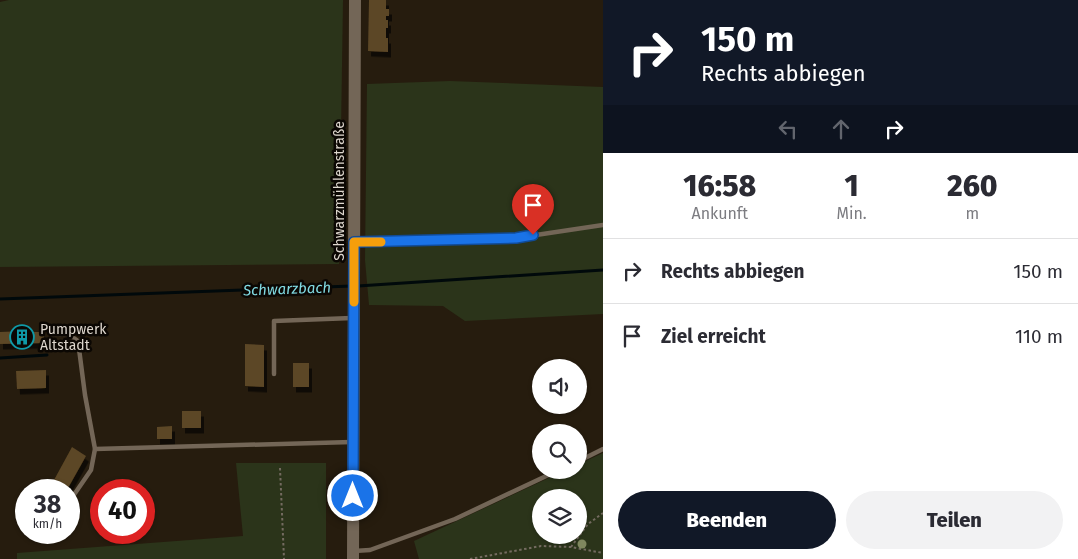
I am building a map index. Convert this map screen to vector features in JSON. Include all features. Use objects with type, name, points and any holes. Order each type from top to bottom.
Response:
[{"type":"street","name":"Schwarzmühlenstraße","points":[[353,555],[355,0]]},
{"type":"lane","points":[[354,242],[516,238],[603,225]]},
{"type":"lane","points":[[274,374],[274,321],[354,318]]},
{"type":"lane","points":[[51,334],[68,334],[78,341],[84,395],[95,449],[90,470],[80,485]]},
{"type":"lane","points":[[95,449],[353,442]]},
{"type":"lane","points":[[587,457],[603,449]]},
{"type":"lane","points":[[353,555],[455,519],[540,479]]},
{"type":"path","points":[[280,468],[284,559]]},
{"type":"path","points":[[571,546],[588,524],[603,513]]},
{"type":"path","points":[[470,559],[541,546],[571,546],[603,553]]},
{"type":"green space","points":[[9,0],[343,0],[339,264],[0,267],[0,2]]},
{"type":"green space","points":[[450,81],[603,87],[603,314],[465,321],[443,306],[369,305],[365,260],[367,84]]},
{"type":"green space","points":[[603,453],[603,559],[419,559],[414,541],[547,479],[587,479],[587,460]]},
{"type":"green space","points":[[236,463],[326,463],[326,559],[17,559],[17,553],[243,536]]},
{"type":"building","points":[[369,0],[386,0],[386,9],[389,9],[389,16],[386,16],[386,20],[388,20],[386,38],[388,38],[388,52],[368,51]]},
{"type":"building","name":"Pumpwerk Altstadt","points":[[0,332],[44,332],[44,343],[0,344]]},
{"type":"building","points":[[245,344],[264,345],[264,387],[245,386]]},
{"type":"building","points":[[293,363],[309,363],[309,387],[293,387]]},
{"type":"building","points":[[46,370],[46,388],[17,389],[16,371]]},
{"type":"building","points":[[182,411],[201,411],[201,428],[182,428]]},
{"type":"building","points":[[172,426],[172,439],[157,439],[157,427]]},
{"type":"building","points":[[72,447],[86,456],[73,479],[55,479]]},
{"type":"waterway","name":"Schwarzbach","points":[[358,286],[603,270]]},
{"type":"waterway","name":"Schwarzbach","points":[[0,299],[352,286]]},
{"type":"waterway","points":[[0,358],[47,355]]},
{"type":"slow traffic","points":[[354,302],[354,242],[381,242]]},
{"type":"place","name":"Pumpwerk Altstadt","points":[[22,337]]},
{"type":"route","points":[[353,496],[354,242],[516,238],[533,235]]}]
